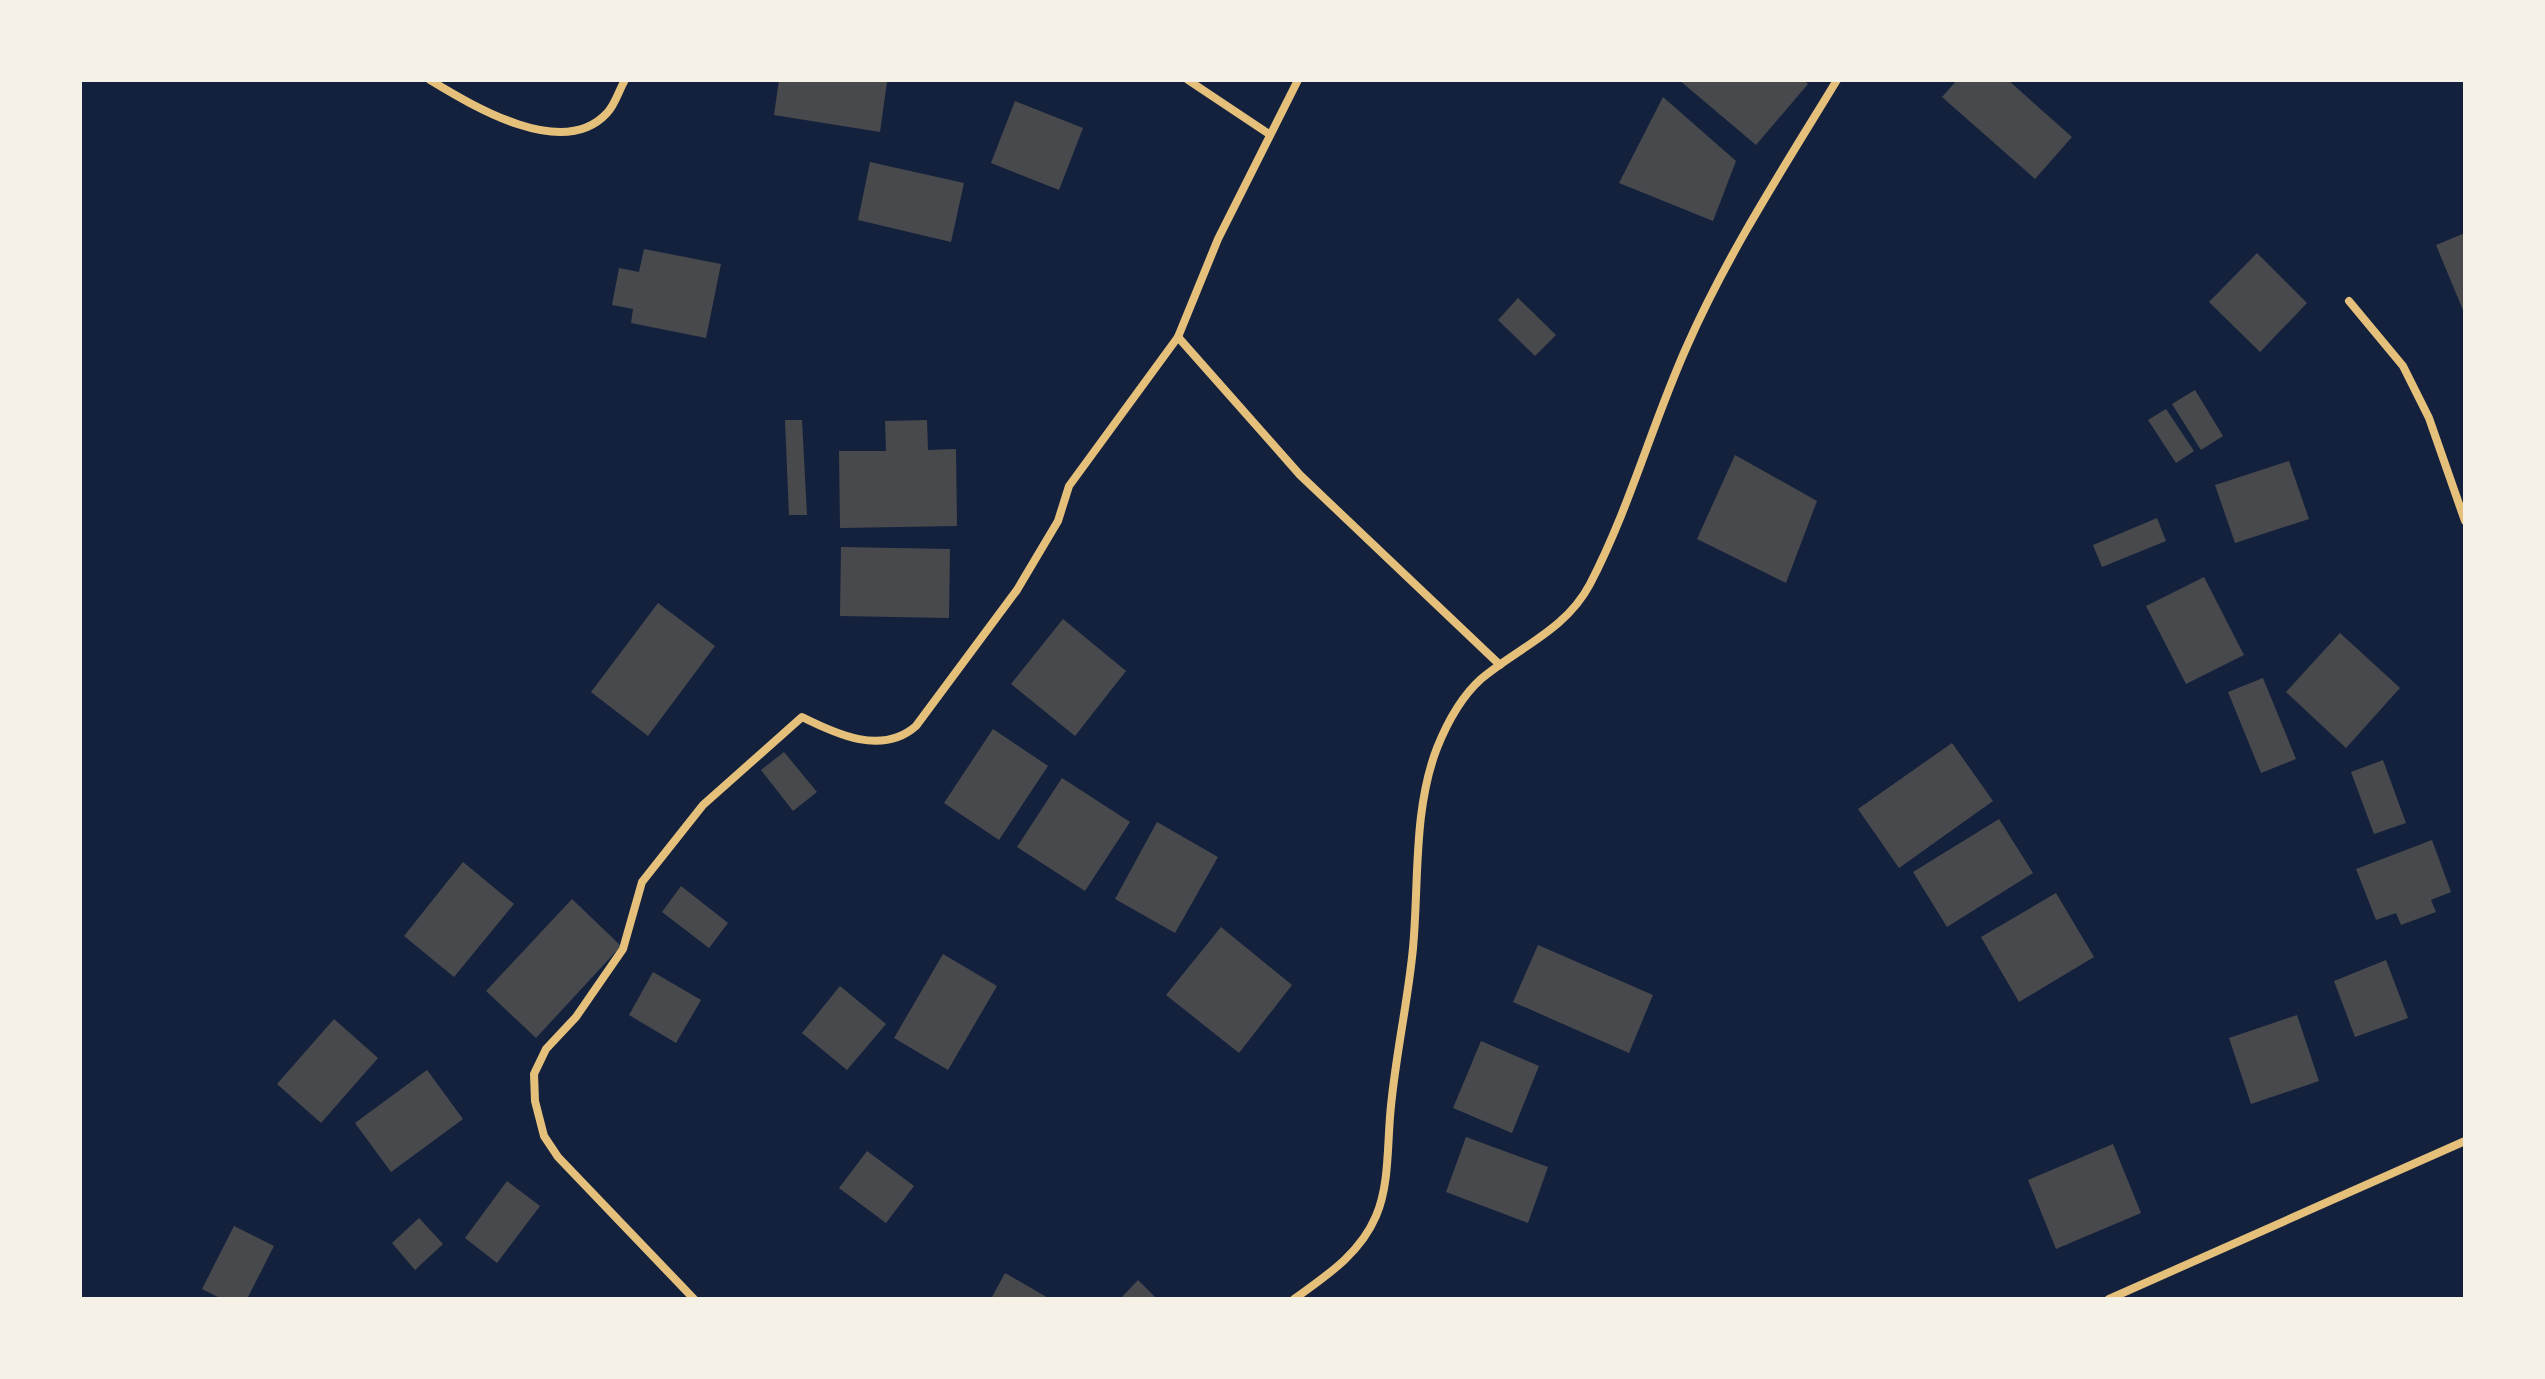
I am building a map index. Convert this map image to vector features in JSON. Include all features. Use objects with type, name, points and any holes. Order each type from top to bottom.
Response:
[{"type":"street","points":[[430,80],[480,110],[543,131],[569,132],[592,126],[609,112],[625,80]]},
{"type":"street","points":[[1188,80],[1269,134]]},
{"type":"street","points":[[694,1299],[558,1157],[544,1136],[535,1101],[534,1074],[546,1049],[576,1017],[623,949],[642,882],[703,805],[802,717],[845,738],[886,740],[906,735],[916,726],[1017,590],[1058,521],[1069,486],[1178,337],[1218,239],[1298,80]]},
{"type":"street","points":[[1294,1299],[1343,1262],[1360,1243],[1376,1216],[1382,1194],[1394,1071],[1412,951],[1426,785],[1437,748],[1459,703],[1500,665],[1547,635],[1589,586],[1634,486],[1685,348],[1725,266],[1837,80]]},
{"type":"street","points":[[2349,301],[2403,366],[2429,418],[2465,521]]},
{"type":"street","points":[[1178,337],[1300,475],[1500,665]]},
{"type":"street","points":[[2109,1299],[2465,1141]]},
{"type":"building","points":[[779,80],[887,82],[880,132],[774,115]]},
{"type":"building","points":[[1679,80],[1804,80],[1808,84],[1756,145]]},
{"type":"building","points":[[1957,80],[2008,80],[2072,137],[2035,179],[1942,97]]},
{"type":"building","points":[[1663,97],[1736,161],[1713,221],[1619,183]]},
{"type":"building","points":[[1015,101],[1083,128],[1059,190],[991,163]]},
{"type":"building","points":[[870,162],[964,183],[951,242],[858,220]]},
{"type":"building","points":[[2465,233],[2465,315],[2436,245]]},
{"type":"building","points":[[644,249],[721,264],[706,338],[631,323],[633,309],[612,305],[619,268],[639,272]]},
{"type":"building","points":[[2257,253],[2307,303],[2260,352],[2209,302]]},
{"type":"building","points":[[1518,298],[1556,335],[1535,356],[1498,320]]},
{"type":"building","points":[[2195,390],[2223,436],[2201,450],[2172,404]]},
{"type":"building","points":[[2166,409],[2194,451],[2176,463],[2148,420]]},
{"type":"building","points":[[785,420],[802,420],[807,515],[789,515]]},
{"type":"building","points":[[927,420],[928,450],[956,449],[957,526],[840,528],[839,451],[886,451],[885,421]]},
{"type":"building","points":[[1735,455],[1817,501],[1786,583],[1697,539]]},
{"type":"building","points":[[2289,461],[2309,519],[2235,543],[2215,485]]},
{"type":"building","points":[[2157,518],[2166,541],[2102,567],[2093,545]]},
{"type":"building","points":[[841,547],[950,549],[949,618],[840,616]]},
{"type":"building","points":[[2204,577],[2244,655],[2186,684],[2146,606]]},
{"type":"building","points":[[658,603],[715,646],[648,736],[591,692]]},
{"type":"building","points":[[1063,619],[1126,671],[1075,736],[1011,684]]},
{"type":"building","points":[[2340,633],[2400,688],[2346,748],[2286,692]]},
{"type":"building","points":[[2263,678],[2296,759],[2261,773],[2228,692]]},
{"type":"building","points":[[993,729],[1048,766],[999,840],[944,803]]},
{"type":"building","points":[[1952,743],[1993,801],[1899,868],[1858,809]]},
{"type":"building","points":[[784,752],[817,792],[793,811],[761,770]]},
{"type":"building","points":[[2383,760],[2406,823],[2374,834],[2351,772]]},
{"type":"building","points":[[1062,778],[1130,822],[1085,891],[1017,847]]},
{"type":"building","points":[[1999,819],[2033,873],[1947,927],[1913,872]]},
{"type":"building","points":[[1157,822],[1218,857],[1175,933],[1115,899]]},
{"type":"building","points":[[2432,840],[2451,892],[2431,900],[2436,912],[2401,925],[2396,913],[2376,920],[2356,869]]},
{"type":"building","points":[[463,862],[514,904],[454,977],[404,936]]},
{"type":"building","points":[[681,886],[728,923],[709,948],[662,912]]},
{"type":"building","points":[[2056,893],[2094,957],[2019,1002],[1981,937]]},
{"type":"building","points":[[572,899],[621,946],[536,1038],[486,991]]},
{"type":"building","points":[[1221,927],[1292,985],[1239,1053],[1166,995]]},
{"type":"building","points":[[1538,945],[1653,995],[1629,1053],[1513,1002]]},
{"type":"building","points":[[943,954],[997,986],[948,1070],[894,1038]]},
{"type":"building","points":[[2386,960],[2408,1018],[2355,1037],[2334,981]]},
{"type":"building","points":[[653,972],[701,1000],[676,1043],[629,1015]]},
{"type":"building","points":[[840,986],[886,1024],[847,1070],[802,1033]]},
{"type":"building","points":[[2297,1015],[2319,1081],[2251,1104],[2229,1038]]},
{"type":"building","points":[[334,1019],[378,1058],[321,1123],[277,1084]]},
{"type":"building","points":[[1481,1041],[1539,1066],[1512,1133],[1453,1108]]},
{"type":"building","points":[[427,1070],[463,1119],[391,1172],[355,1123]]},
{"type":"building","points":[[1466,1137],[1548,1167],[1528,1223],[1446,1192]]},
{"type":"building","points":[[2113,1144],[2141,1213],[2056,1249],[2028,1180]]},
{"type":"building","points":[[867,1151],[914,1186],[886,1223],[839,1188]]},
{"type":"building","points":[[507,1181],[540,1206],[497,1263],[465,1238]]},
{"type":"building","points":[[419,1218],[443,1244],[415,1270],[392,1243]]},
{"type":"building","points":[[234,1226],[274,1246],[247,1299],[222,1299],[202,1289]]},
{"type":"building","points":[[1005,1273],[1050,1299],[991,1299]]},
{"type":"building","points":[[1138,1280],[1157,1299],[1120,1299]]}]
